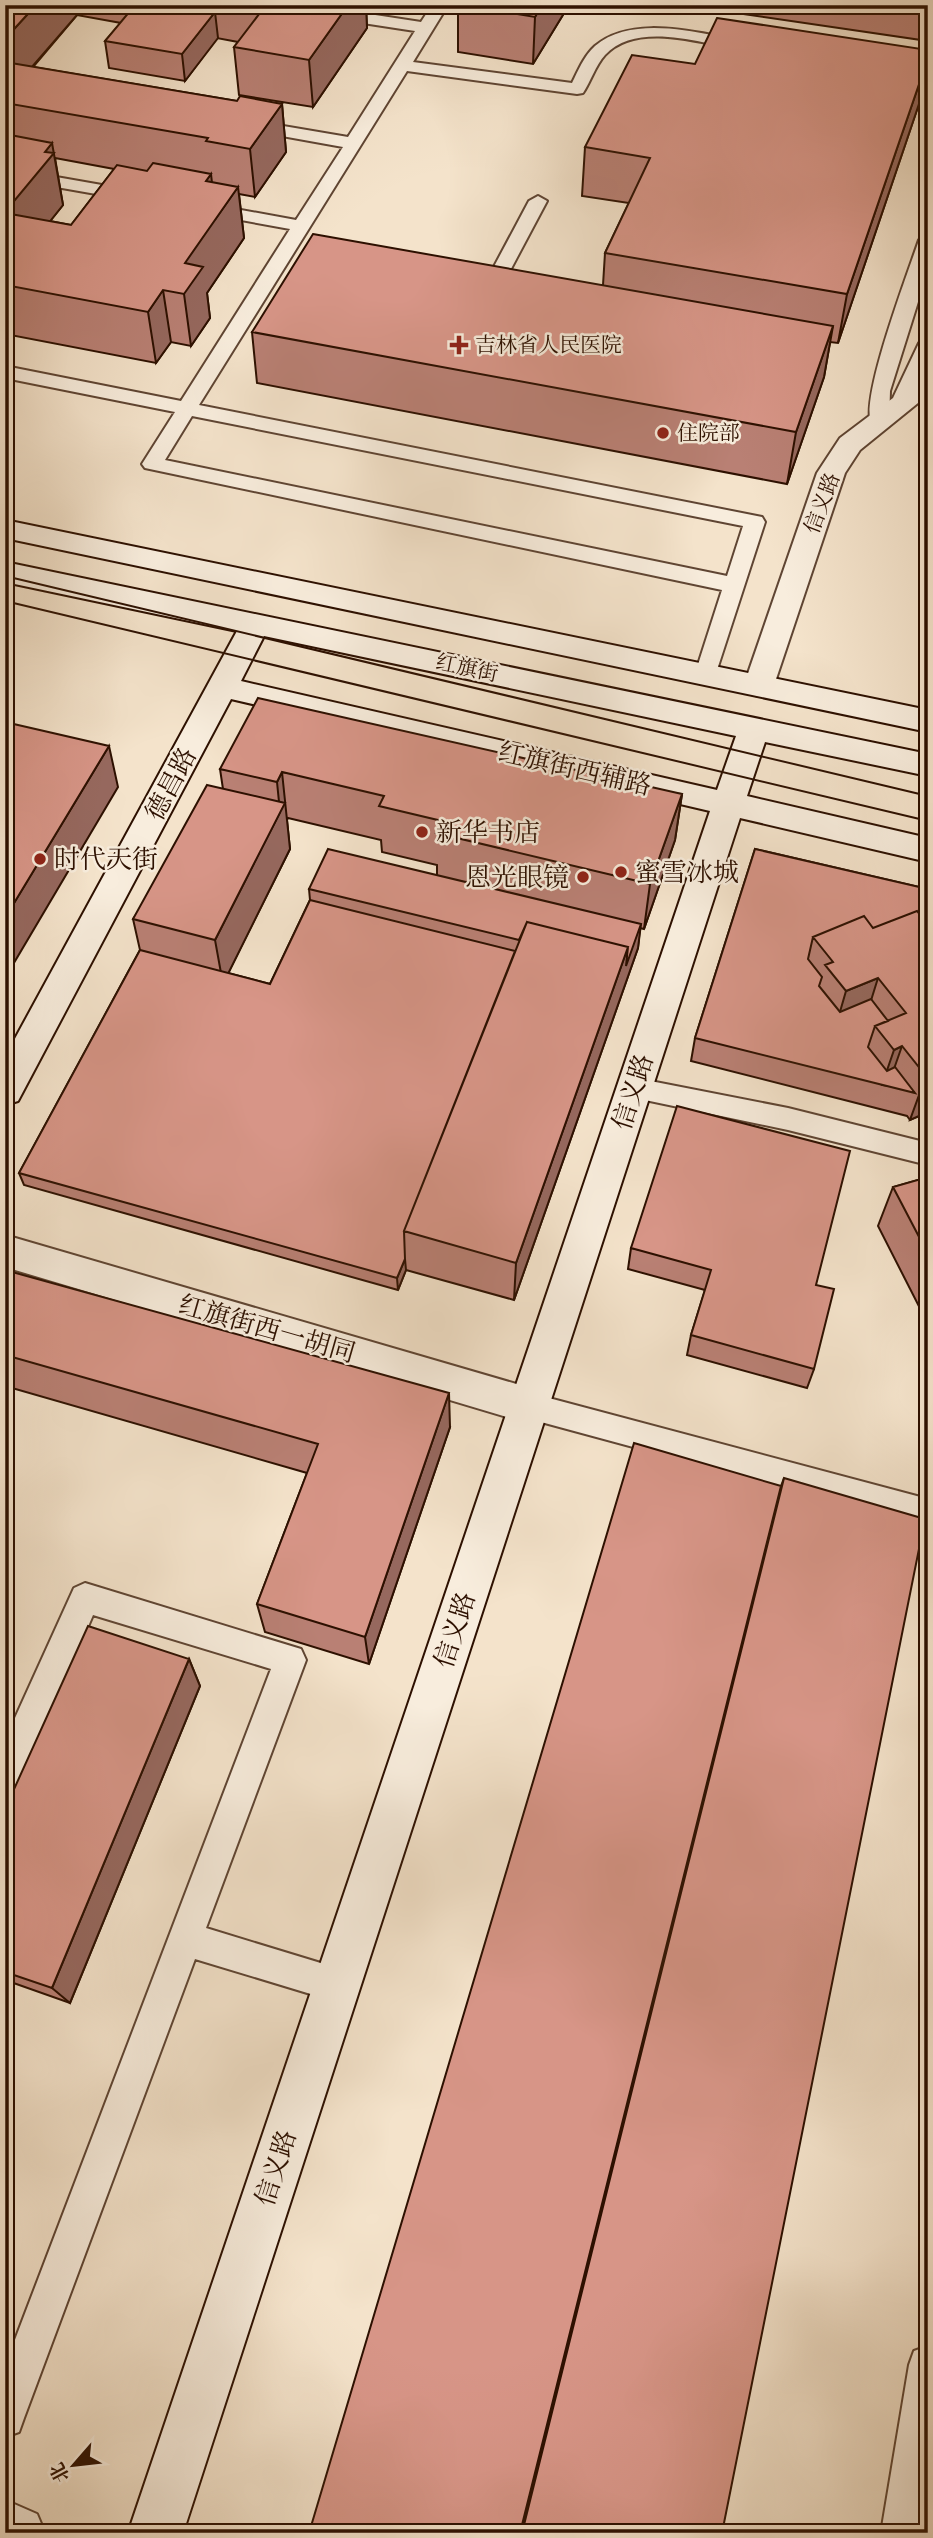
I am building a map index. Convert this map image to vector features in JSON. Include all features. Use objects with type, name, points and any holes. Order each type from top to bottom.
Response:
[{"type":"street","name":"信义路","points":[[759,685],[831,473],[849,444],[904,403],[920,374],[928,349]]},
{"type":"street","name":"红旗街","points":[[5,529],[928,721]]},
{"type":"street","name":"红旗街","points":[[5,572],[928,765]]},
{"type":"street","name":"德昌路","points":[[5,1091],[256,624]]},
{"type":"street","name":"红旗街西辅路","points":[[223,687],[928,850]]},
{"type":"street","name":"信义路","points":[[155,2533],[754,728]]},
{"type":"street","name":"红旗街西一胡同","points":[[5,1251],[530,1406]]},
{"type":"street","points":[[5,2528],[18,2533]]},
{"type":"lane","points":[[278,5],[425,28]]},
{"type":"lane","points":[[440,5],[152,464],[734,585]]},
{"type":"lane","points":[[401,65],[577,89],[601,49],[619,39],[639,34],[666,34],[763,48]]},
{"type":"lane","points":[[233,122],[352,143]]},
{"type":"lane","points":[[5,173],[153,199]]},
{"type":"lane","points":[[459,292],[487,297],[538,201]]},
{"type":"lane","points":[[180,204],[300,226]]},
{"type":"lane","points":[[879,421],[880,391],[928,240]]},
{"type":"lane","points":[[281,258],[308,263]]},
{"type":"lane","points":[[5,372],[755,522],[706,674]]},
{"type":"lane","points":[[635,1088],[788,1119],[928,1154]]},
{"type":"lane","points":[[530,1406],[928,1513]]},
{"type":"lane","points":[[5,1778],[85,1598],[290,1660],[5,2418]]},
{"type":"lane","points":[[185,1939],[337,1985]]},
{"type":"lane","points":[[901,2533],[928,2365]]},
{"type":"building","points":[[5,5],[36,5],[5,39]]},
{"type":"building","points":[[135,5],[173,5],[215,12],[182,54],[105,41]]},
{"type":"building","points":[[266,5],[348,5],[309,60],[234,47]]},
{"type":"building","points":[[464,5],[542,5],[535,17]]},
{"type":"building","points":[[717,18],[928,50],[928,58],[847,294],[605,253],[650,158],[585,147],[632,55],[695,64]]},
{"type":"building","points":[[5,62],[237,101],[240,96],[282,104],[250,149],[206,141],[208,138],[5,103]]},
{"type":"building","points":[[5,134],[52,143],[45,152],[54,153],[5,212]]},
{"type":"building","points":[[153,163],[211,174],[206,181],[238,187],[185,263],[203,267],[184,294],[163,290],[148,312],[5,285],[5,213],[71,225],[117,165],[147,171]]},
{"type":"building","points":[[313,234],[833,326],[796,432],[252,332]]},
{"type":"building","points":[[258,698],[682,794],[650,884],[436,833],[442,821],[379,806],[384,796],[282,772],[277,782],[220,769]]},
{"type":"building","points":[[5,722],[109,746],[5,918]]},
{"type":"building","points":[[207,785],[285,803],[215,940],[133,919]]},
{"type":"building","points":[[328,849],[641,924],[626,966],[628,947],[527,922],[519,940],[309,889]]},
{"type":"building","points":[[755,849],[928,889],[928,920],[925,921],[917,911],[873,928],[864,916],[813,937],[808,959],[822,977],[819,986],[840,1012],[871,999],[888,1021],[875,1026],[868,1047],[887,1071],[895,1067],[915,1093],[695,1038]]},
{"type":"building","points":[[310,900],[515,951],[404,1231],[405,1259],[397,1278],[19,1173],[140,950],[270,984]]},
{"type":"building","points":[[917,911],[925,921],[928,920],[926,1076],[902,1046],[894,1050],[875,1026],[906,1013],[878,978],[846,991],[825,965],[833,962],[813,937],[864,916],[873,928]]},
{"type":"building","points":[[527,922],[628,947],[516,1263],[404,1231]]},
{"type":"building","points":[[677,1106],[850,1151],[816,1285],[834,1289],[814,1369],[691,1335],[711,1270],[631,1248]]},
{"type":"building","points":[[928,1177],[928,1254],[893,1187]]},
{"type":"building","points":[[5,1270],[449,1393],[365,1637],[257,1604],[318,1444],[5,1355]]},
{"type":"building","points":[[634,1443],[781,1486],[520,2533],[309,2533]]},
{"type":"building","points":[[784,1478],[925,1519],[722,2533],[522,2533]]},
{"type":"building","points":[[88,1626],[189,1659],[52,1988],[5,1972],[5,1809]]},
{"type":"tram line","points":[[5,576],[928,796]]},
{"type":"tram line","points":[[5,601],[928,821]]},
{"type":"place","name":"吉林省人民医院","points":[[459,345]]},
{"type":"place","name":"住院部","points":[[663,433]]},
{"type":"place","name":"新华书店","points":[[422,832]]},
{"type":"place","name":"时代天街","points":[[40,859]]},
{"type":"place","name":"蜜雪冰城","points":[[621,872]]},
{"type":"place","name":"恩光眼镜","points":[[583,877]]}]
